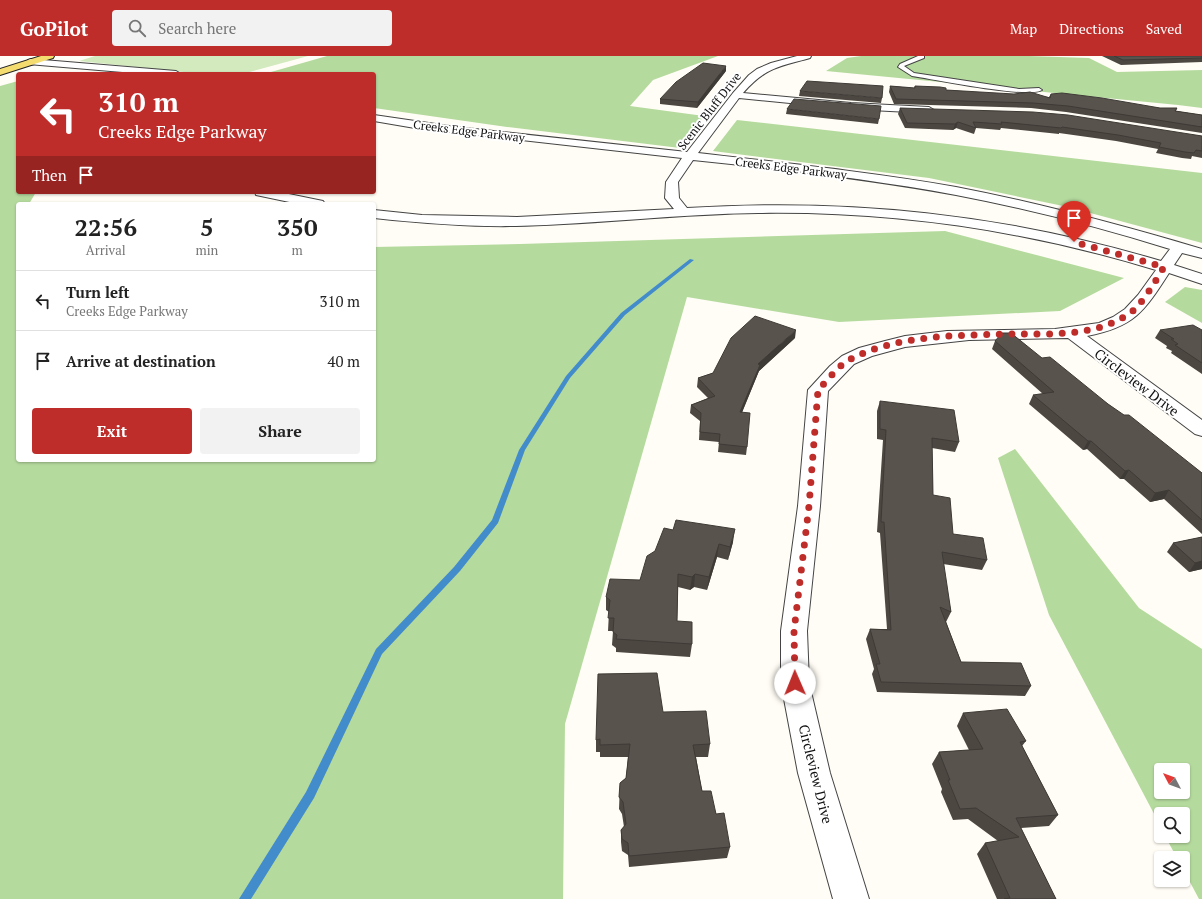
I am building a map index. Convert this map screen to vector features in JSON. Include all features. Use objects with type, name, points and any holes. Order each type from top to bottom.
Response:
[{"type":"main road","points":[[0,72],[50,56]]},
{"type":"street","name":"Scenic Bluff Drive","points":[[683,212],[672,198],[672,182],[736,95],[752,77],[760,71],[807,56]]},
{"type":"street","points":[[31,62],[40,66],[94,72]]},
{"type":"street","points":[[31,62],[53,62],[156,72]]},
{"type":"street","points":[[736,95],[859,106],[942,110]]},
{"type":"street","name":"Creeks Edge Parkway","points":[[376,118],[465,131],[854,176],[936,188],[1051,212],[1121,230],[1202,254]]},
{"type":"street","points":[[270,194],[308,202]]},
{"type":"street","points":[[376,214],[428,220],[533,222],[683,212],[756,209],[860,210],[975,223],[1059,238],[1202,279]]},
{"type":"street","name":"Circleview Drive","points":[[851,899],[814,773],[795,683],[794,631],[809,506],[818,390],[847,360],[888,344],[934,338],[1002,334],[1073,334],[1107,326],[1131,313],[1179,247]]},
{"type":"street","name":"Circleview Drive","points":[[1073,334],[1202,430]]},
{"type":"lane","points":[[921,56],[921,58],[902,65],[901,67],[912,74],[1014,90],[1039,90]]},
{"type":"green space","points":[[95,56],[308,56],[249,72],[184,72],[79,61]]},
{"type":"green space","points":[[327,56],[718,56],[653,80],[630,106],[704,116],[680,148],[507,127],[376,108],[376,72],[271,72]]},
{"type":"green space","points":[[861,56],[1029,56],[1089,58],[1117,72],[1202,70],[1202,108],[826,71],[847,58]]},
{"type":"green space","points":[[16,82],[16,194],[35,194],[30,202],[16,202],[16,462],[376,462],[376,247],[945,231],[1124,278],[1060,311],[839,322],[687,297],[565,724],[563,899],[0,899],[0,86]]},
{"type":"green space","points":[[737,120],[1202,173],[1202,243],[1068,207],[929,178],[713,151]]},
{"type":"green space","points":[[1185,287],[1202,290],[1202,323],[1165,302]]},
{"type":"green space","points":[[1015,449],[1139,608],[1202,649],[1202,899],[1199,899],[1190,882],[1190,851],[1173,851],[1169,843],[1190,843],[1190,807],[1154,807],[1154,814],[1049,615],[998,458]]},
{"type":"building","points":[[1114,56],[1202,56],[1202,58],[1123,60]]},
{"type":"building","points":[[703,63],[726,66],[698,102],[660,99],[676,82]]},
{"type":"building","points":[[807,81],[883,86],[882,98],[800,91]]},
{"type":"building","points":[[890,86],[915,88],[915,86],[940,87],[946,88],[946,90],[1014,94],[1030,92],[1050,98],[1051,94],[1062,93],[1102,98],[1160,108],[1177,108],[1175,111],[1202,115],[1202,127],[1068,106],[1033,103],[896,99]]},
{"type":"building","points":[[794,99],[881,106],[879,119],[787,109]]},
{"type":"building","points":[[900,108],[1033,112],[1068,115],[1202,136],[1202,151],[1196,150],[1194,153],[1185,152],[1159,147],[1161,143],[1062,127],[1001,122],[1002,124],[973,122],[976,128],[958,122],[955,124],[907,123]]},
{"type":"building","points":[[755,316],[796,330],[758,364],[760,365],[740,412],[750,413],[747,447],[719,444],[720,434],[700,432],[701,413],[691,405],[715,396],[698,378],[713,373],[731,338]]},
{"type":"building","points":[[1193,325],[1202,330],[1202,363],[1175,345],[1178,344],[1171,339],[1174,339],[1160,330]]},
{"type":"building","points":[[1002,333],[1011,333],[1042,358],[1050,357],[1108,404],[1124,415],[1129,415],[1202,473],[1202,520],[1169,490],[1155,493],[1129,470],[1125,471],[1091,441],[1088,441],[1033,395],[1054,392],[995,341]]},
{"type":"building","points":[[880,401],[954,410],[959,442],[932,438],[933,495],[950,498],[953,534],[983,538],[987,560],[942,552],[951,612],[940,607],[961,662],[1021,663],[1031,686],[881,682],[876,664],[880,664],[870,629],[891,630],[884,522],[881,522],[886,430],[880,429]]},
{"type":"building","points":[[676,520],[735,529],[730,547],[719,544],[709,577],[695,574],[692,577],[678,574],[677,621],[692,622],[692,644],[616,639],[617,635],[613,632],[614,618],[608,618],[610,600],[606,597],[610,579],[640,580],[647,556],[655,551],[664,528],[673,530]]},
{"type":"building","points":[[1202,537],[1202,561],[1195,563],[1173,543]]},
{"type":"building","points":[[657,673],[663,712],[706,711],[710,744],[693,745],[702,791],[711,791],[716,814],[724,813],[730,847],[629,856],[628,843],[622,839],[621,830],[626,824],[623,802],[619,797],[620,783],[626,778],[630,744],[600,745],[600,739],[596,740],[598,674]]},
{"type":"building","points":[[1007,709],[1026,741],[1020,742],[1058,815],[1016,818],[1056,899],[1004,899],[1010,898],[985,843],[1019,837],[976,808],[960,809],[948,780],[950,780],[939,752],[983,749],[963,713]]},
{"type":"waterway","points":[[245,899],[310,795],[379,652],[457,569],[495,521],[522,450],[568,377],[623,314],[692,260]]},
{"type":"route","points":[[795,683],[794,631],[809,506],[818,390],[847,360],[888,344],[934,338],[1002,334],[1073,334],[1107,326],[1131,313],[1149,290],[1164,267],[1074,242]]}]
